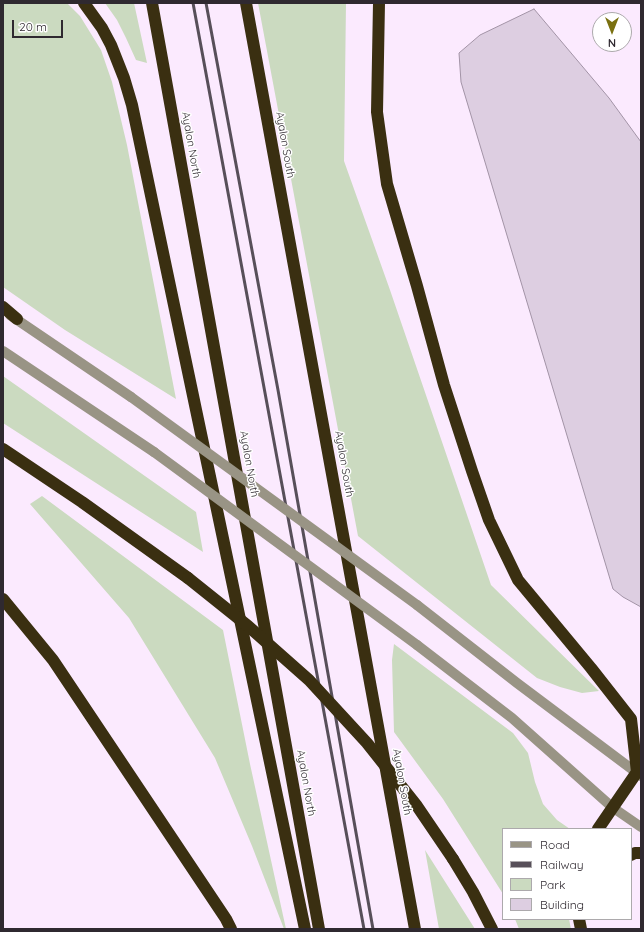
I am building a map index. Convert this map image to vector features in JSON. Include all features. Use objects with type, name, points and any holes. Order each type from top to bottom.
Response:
[{"type":"highway","points":[[84,3],[102,28],[111,45],[124,78],[132,105],[305,929]]},
{"type":"highway","name":"Ayalon North","points":[[152,3],[319,929]]},
{"type":"highway","name":"Ayalon South","points":[[246,3],[415,929]]},
{"type":"highway","points":[[379,3],[377,112],[387,184],[444,384],[489,520],[518,580],[591,668],[630,719],[639,774],[612,807],[599,828]]},
{"type":"highway","points":[[3,309],[17,319]]},
{"type":"highway","points":[[3,449],[82,502],[188,578],[248,626],[309,680],[367,743],[417,806],[453,859],[473,892],[492,929]]},
{"type":"highway","points":[[3,600],[52,660],[222,912],[231,929]]},
{"type":"street","points":[[17,319],[131,397],[417,605],[517,683],[639,774]]},
{"type":"street","points":[[3,351],[154,452],[417,645],[512,718],[612,807],[641,827]]},
{"type":"green space","points":[[3,3],[67,3],[80,16],[101,50],[112,82],[127,145],[176,399],[65,330],[3,287]]},
{"type":"green space","points":[[105,3],[134,3],[147,63],[136,60],[117,20]]},
{"type":"green space","points":[[258,3],[346,3],[344,161],[390,290],[491,585],[599,691],[582,693],[560,687],[537,678],[358,536]]},
{"type":"green space","points":[[3,376],[196,512],[203,552],[3,423]]},
{"type":"green space","points":[[42,496],[223,630],[250,764],[286,929],[284,929],[252,846],[215,758],[129,618],[30,504]]},
{"type":"green space","points":[[394,644],[513,733],[528,753],[535,782],[543,804],[557,820],[569,828],[502,828],[502,892],[443,799],[394,732],[392,660]]},
{"type":"green space","points":[[425,850],[475,929],[439,929]]},
{"type":"green space","points":[[515,920],[569,920],[571,929],[519,929]]},
{"type":"building","points":[[534,9],[609,98],[641,142],[641,607],[623,597],[613,589],[461,82],[459,53],[480,35]]},
{"type":"railway","points":[[193,3],[364,929]]},
{"type":"railway","points":[[206,3],[278,390],[373,929]]}]
